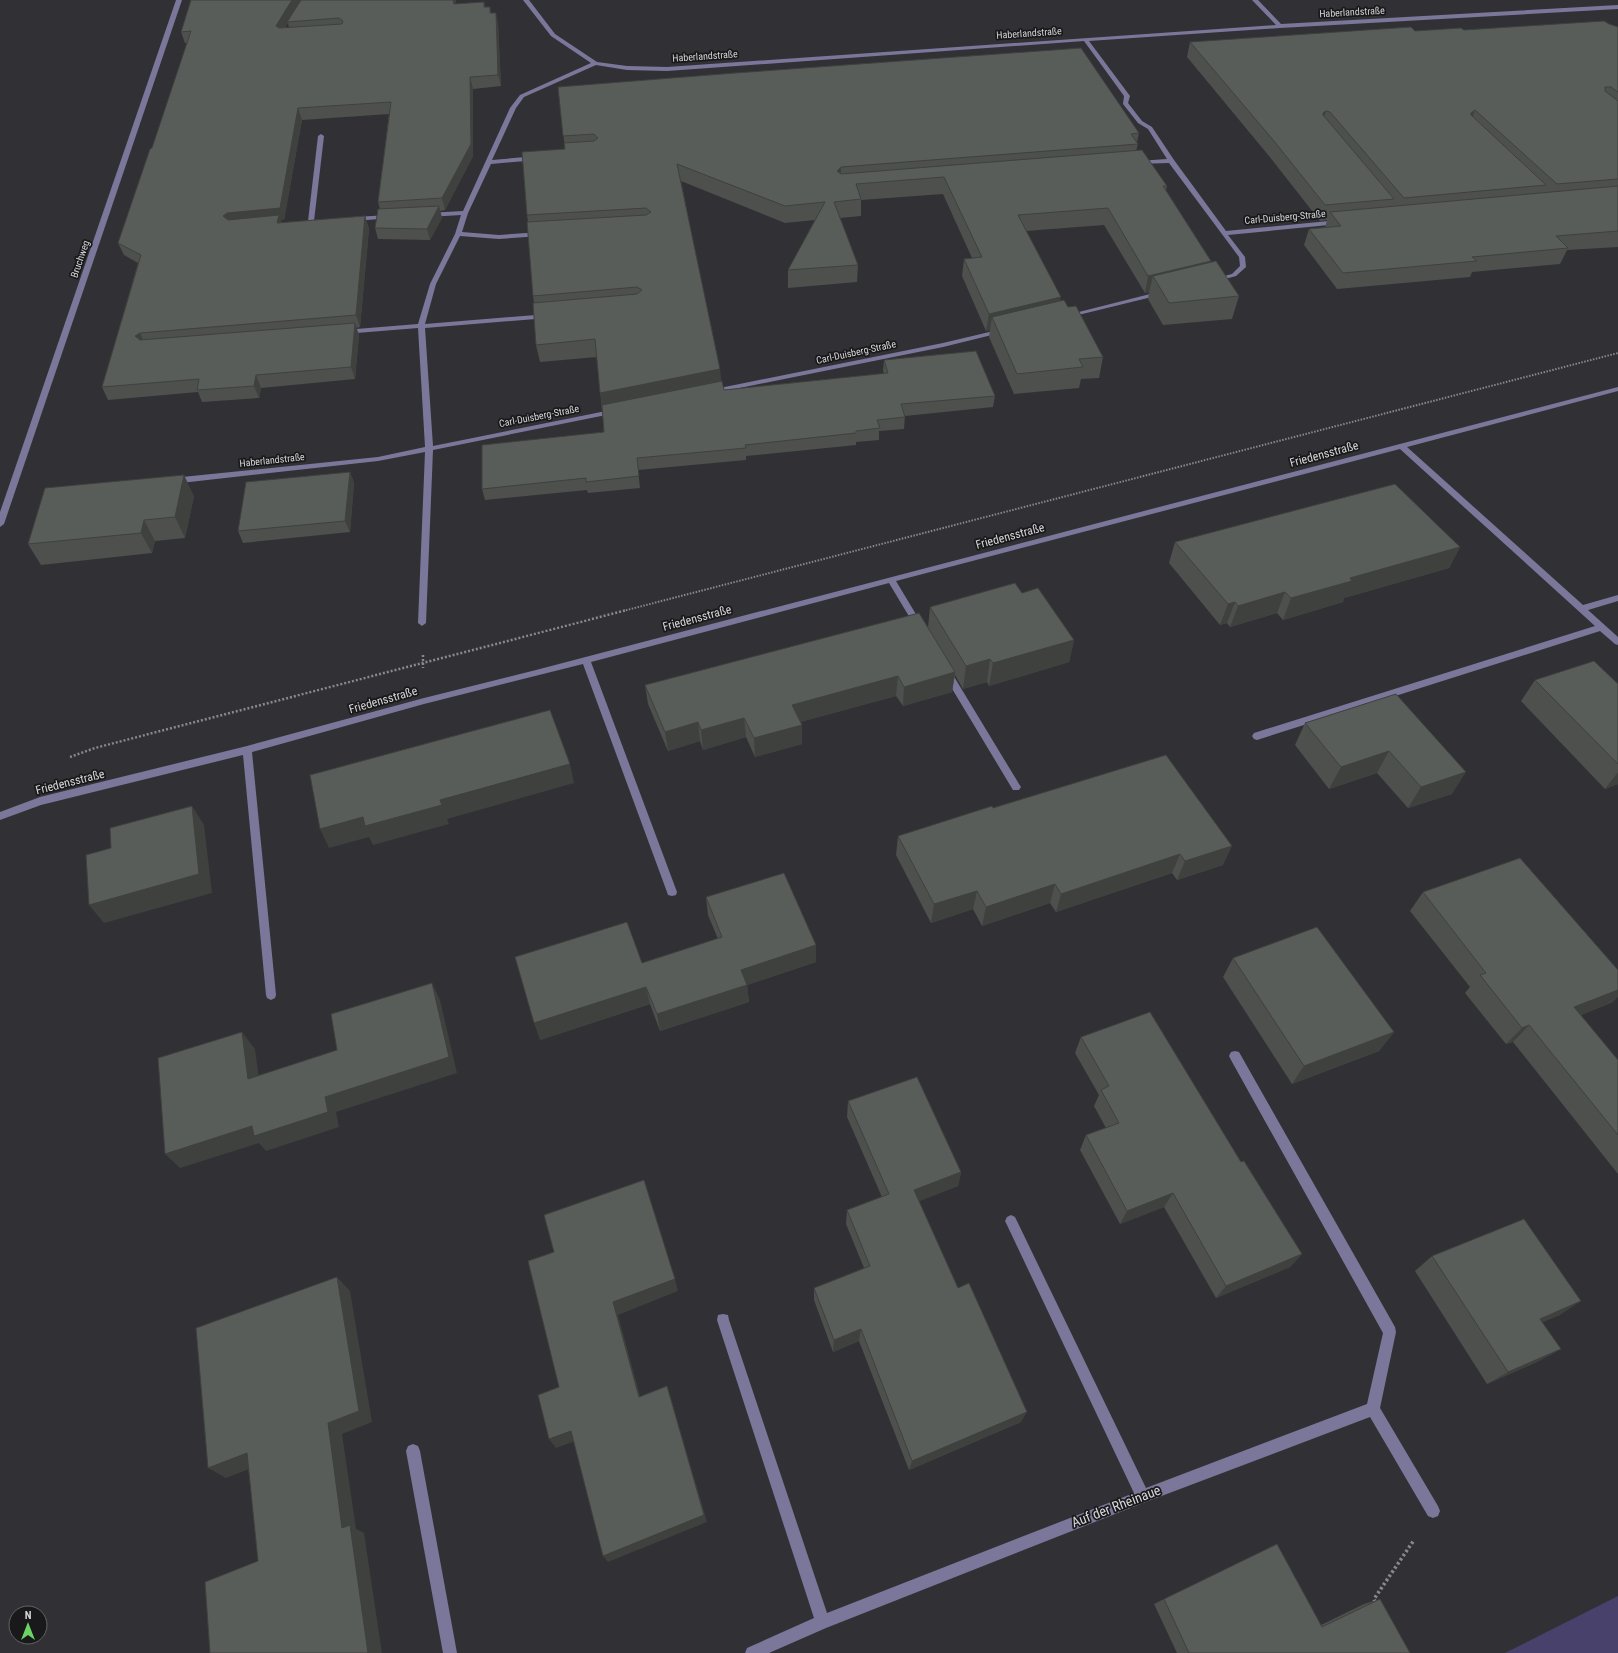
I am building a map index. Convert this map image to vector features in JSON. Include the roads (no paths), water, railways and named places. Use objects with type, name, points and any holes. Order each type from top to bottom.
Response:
[{"type":"street","name":"Bruchweg","points":[[0,524],[179,0]]},
{"type":"street","points":[[526,0],[554,35],[595,63]]},
{"type":"street","points":[[1255,0],[1280,26]]},
{"type":"street","name":"Haberlandstraße","points":[[595,63],[628,68],[667,69],[1280,26],[1618,7]]},
{"type":"street","points":[[1085,39],[1127,96],[1125,103],[1140,122],[1150,128],[1171,161],[1242,257],[1243,267],[1234,275],[1210,281]]},
{"type":"street","points":[[422,623],[429,448],[421,326],[433,284],[458,234],[465,213],[513,108],[522,96],[595,63]]},
{"type":"street","points":[[310,221],[321,136]]},
{"type":"street","points":[[489,162],[542,158]]},
{"type":"street","points":[[1132,164],[1171,161]]},
{"type":"street","points":[[424,215],[465,213]]},
{"type":"street","points":[[348,219],[394,217]]},
{"type":"street","points":[[303,222],[318,221]]},
{"type":"street","name":"Carl-Duisberg-Straße","points":[[1224,232],[1349,221]]},
{"type":"street","points":[[458,234],[499,237],[546,234]]},
{"type":"street","points":[[1055,318],[1172,290]]},
{"type":"street","points":[[335,333],[554,315]]},
{"type":"street","name":"Carl-Duisberg-Straße","points":[[706,393],[943,345],[1009,329]]},
{"type":"street","name":"Friedensstraße","points":[[0,816],[40,801],[247,750],[424,701],[586,660],[1618,389]]},
{"type":"street","name":"Carl-Duisberg-Straße","points":[[429,448],[622,410]]},
{"type":"street","points":[[1401,446],[1618,642]]},
{"type":"street","name":"Haberlandstraße","points":[[164,482],[378,460],[429,448]]},
{"type":"street","points":[[891,580],[923,632]]},
{"type":"street","points":[[1582,609],[1618,598]]},
{"type":"street","points":[[1256,736],[1602,627]]},
{"type":"street","points":[[586,660],[672,892]]},
{"type":"street","points":[[943,666],[1016,787]]},
{"type":"street","points":[[247,750],[271,995]]},
{"type":"street","points":[[1235,1056],[1390,1332],[1373,1409],[1433,1511]]},
{"type":"street","points":[[1012,1221],[1143,1496]]},
{"type":"street","points":[[723,1320],[822,1622]]},
{"type":"street","name":"Auf der Rheinaue","points":[[752,1653],[822,1622],[1143,1496],[1373,1409]]},
{"type":"street","points":[[413,1451],[450,1653]]}]
